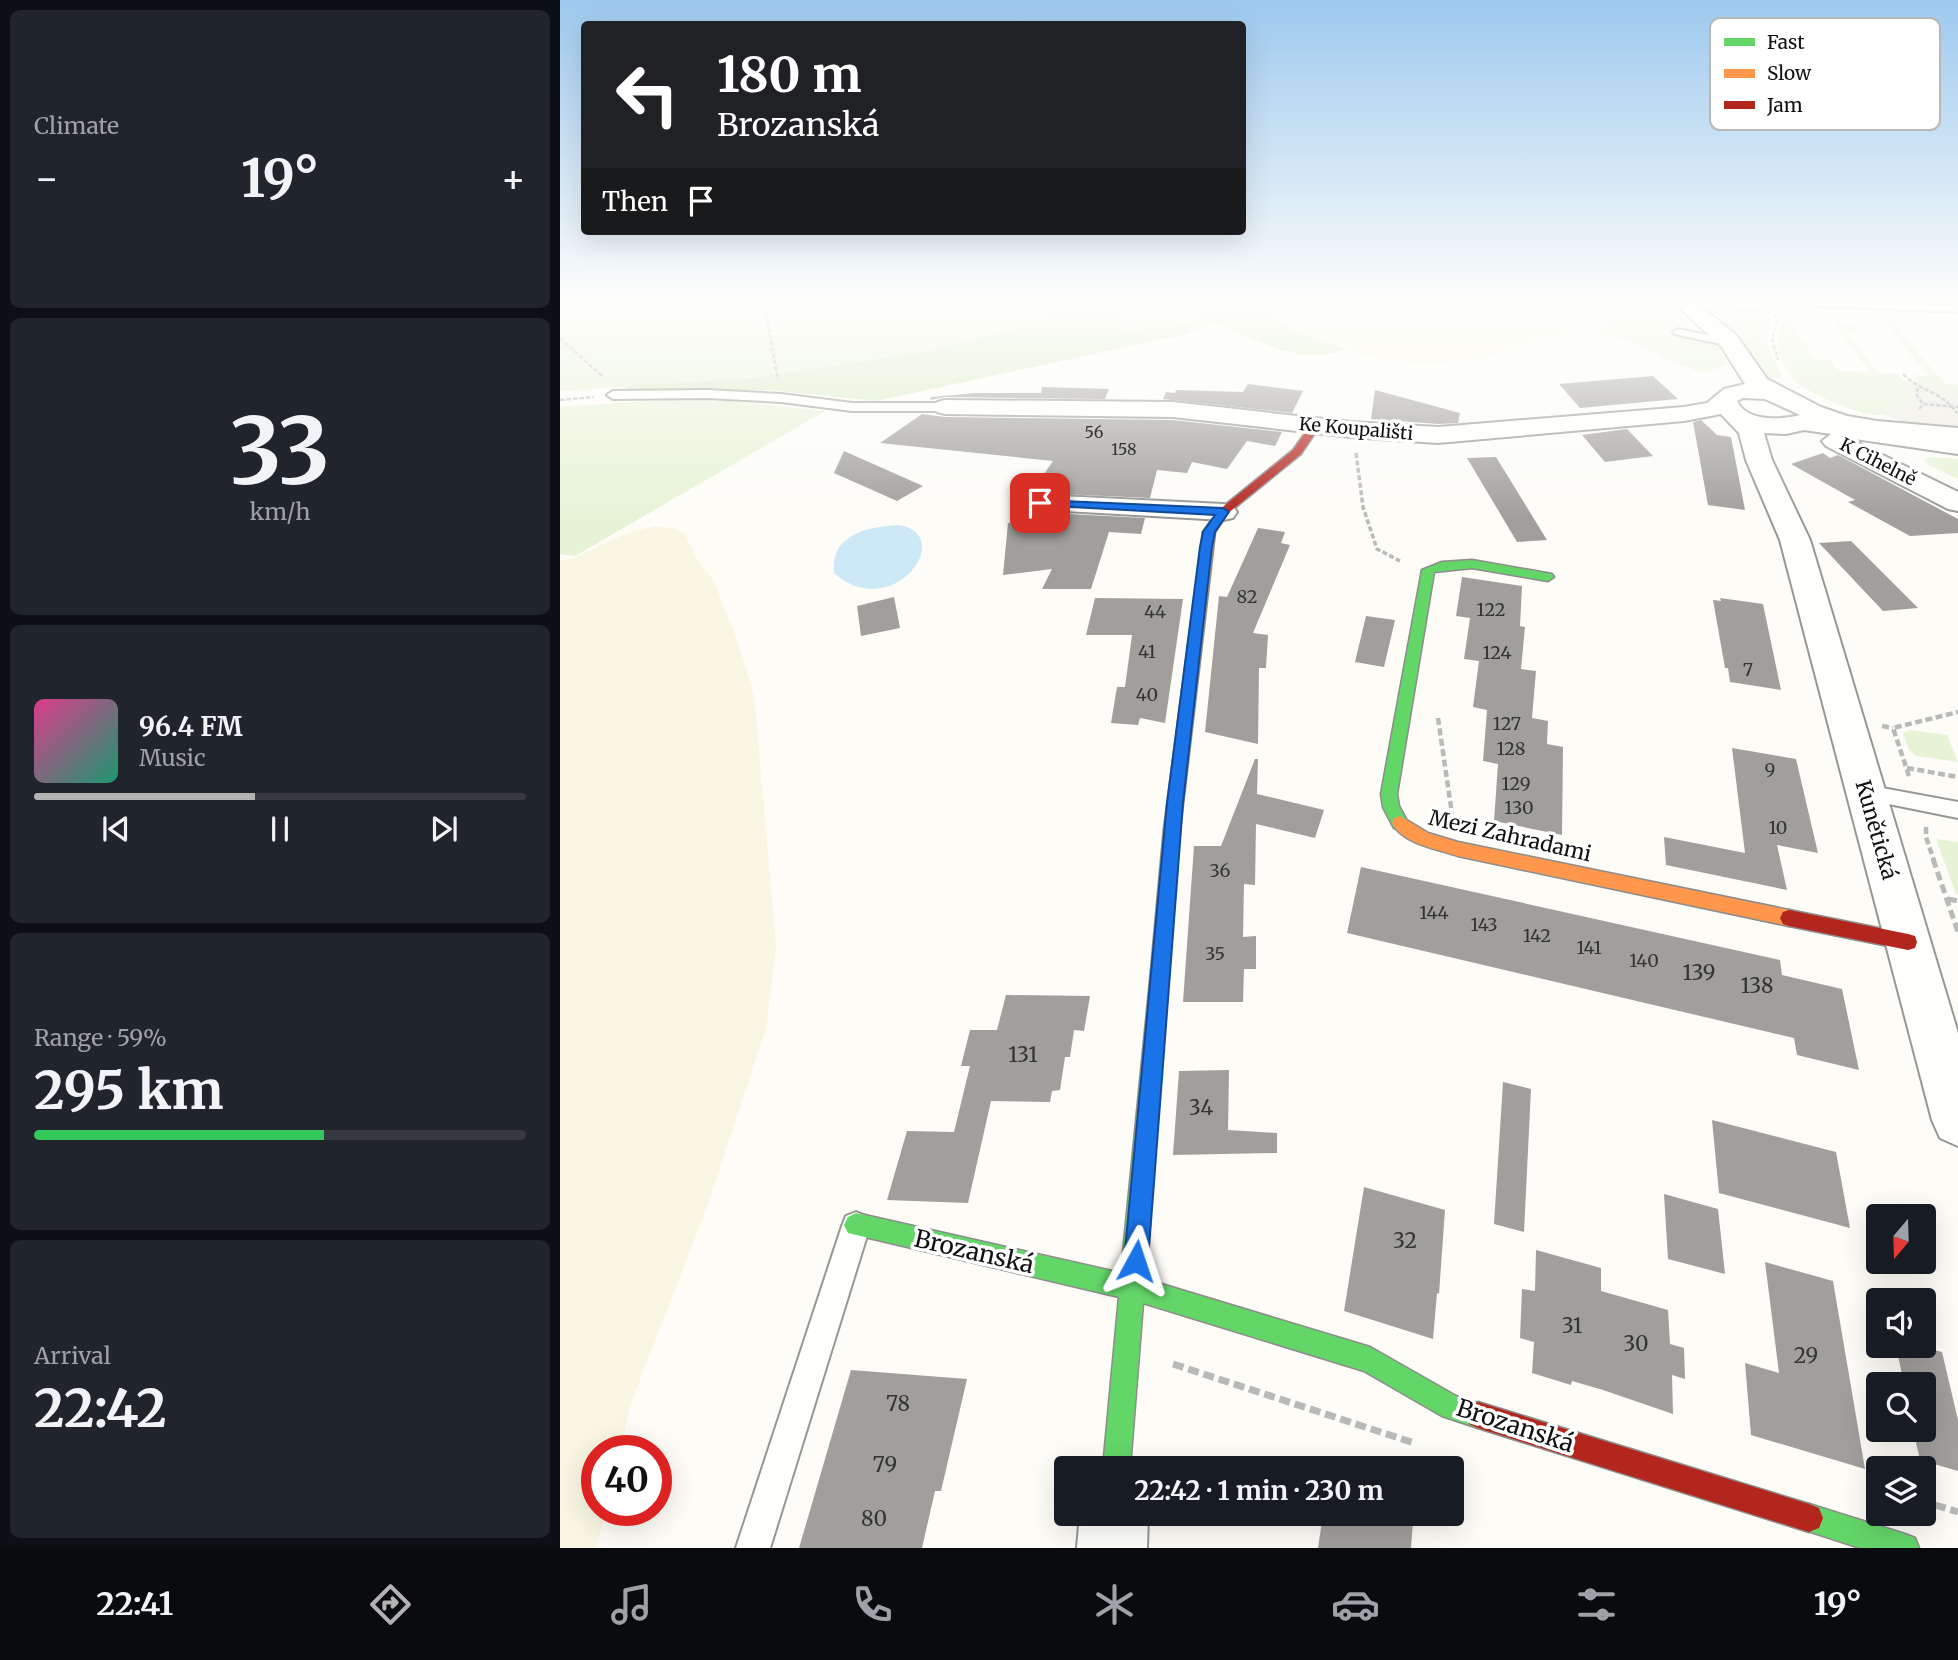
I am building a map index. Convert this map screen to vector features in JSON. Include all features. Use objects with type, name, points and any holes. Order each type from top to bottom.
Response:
[{"type":"street","points":[[1732,407],[1748,384],[1745,374]]},
{"type":"street","points":[[1751,374],[1760,387],[1794,414]]},
{"type":"street","points":[[1732,407],[1749,391],[1794,414],[1958,446]]},
{"type":"street","name":"Ke Koupališti","points":[[945,407],[1137,408],[1438,435],[1684,414],[1732,407]]},
{"type":"street","points":[[1732,407],[1770,426],[1794,414]]},
{"type":"street","name":"Kunětická","points":[[1732,407],[1751,432],[1759,460],[1794,540],[1908,942],[1951,1072],[1958,1119]]},
{"type":"street","name":"Kunětická","points":[[1794,414],[1772,439],[1790,504],[1794,540]]},
{"type":"street","name":"K Cihelně","points":[[1794,414],[1834,440],[1958,503]]},
{"type":"street","points":[[1117,1456],[1123,1366],[1134,1288],[1172,829],[1206,547],[1209,532],[1223,512],[1297,452],[1315,426]]},
{"type":"street","points":[[1860,429],[1958,436]]},
{"type":"street","points":[[1860,429],[1876,453],[1926,486]]},
{"type":"street","points":[[1040,503],[1223,512]]},
{"type":"street","points":[[1426,575],[1432,567],[1446,564],[1548,577]]},
{"type":"street","name":"Mezi Zahradami","points":[[1426,575],[1389,805],[1399,824],[1409,832],[1458,849],[1908,942]]},
{"type":"street","name":"Brozanská","points":[[856,1225],[1134,1288],[1370,1360],[1391,1369],[1433,1398],[1451,1406],[1905,1548]]},
{"type":"street","points":[[1112,1548],[1113,1526]]},
{"type":"lane","points":[[613,395],[707,394],[781,398],[852,407],[945,407]]},
{"type":"lane","points":[[1866,793],[1958,810]]},
{"type":"lane","points":[[753,1548],[856,1225]]},
{"type":"path","points":[[560,400],[613,395],[609,383],[599,374]]},
{"type":"path","points":[[777,374],[781,398]]},
{"type":"path","points":[[1903,374],[1918,388],[1945,397],[1958,413]]},
{"type":"path","points":[[1918,388],[1916,394],[1923,404]]},
{"type":"path","points":[[1356,449],[1363,507],[1377,548],[1426,575]]},
{"type":"path","points":[[1438,712],[1458,849]]},
{"type":"path","points":[[1906,768],[1958,777]]},
{"type":"path","points":[[1947,899],[1958,901]]},
{"type":"path","points":[[1936,1506],[1958,1512]]},
{"type":"shaded area","points":[[1902,381],[1916,381],[1932,388],[1958,393],[1958,426],[1902,421],[1883,415],[1896,411],[1908,399],[1908,392]]},
{"type":"shaded area","points":[[655,526],[676,529],[685,534],[697,560],[713,579],[735,634],[754,695],[776,945],[767,1025],[707,1207],[631,1403],[624,1435],[581,1435],[581,1526],[602,1526],[596,1548],[560,1548],[560,561],[574,558],[625,534]]},
{"type":"green space","points":[[560,374],[778,374],[746,379],[560,391]]},
{"type":"green space","points":[[778,374],[1000,374],[876,401],[770,390],[630,391],[623,386],[746,379]]},
{"type":"green space","points":[[1762,374],[1782,375],[1779,379]]},
{"type":"green space","points":[[1790,374],[1897,374],[1905,385],[1908,398],[1898,410],[1886,414],[1868,414],[1808,390]]},
{"type":"green space","points":[[1927,374],[1937,374],[1944,383],[1958,385],[1958,393],[1924,386],[1910,375],[1928,376]]},
{"type":"green space","points":[[702,398],[825,411],[575,556],[560,554],[560,407]]},
{"type":"green space","points":[[1930,457],[1958,459],[1958,479],[1928,464],[1925,460]]},
{"type":"green space","points":[[1911,730],[1947,735],[1958,762],[1916,756],[1909,750],[1903,733]]},
{"type":"green space","points":[[1936,839],[1958,842],[1958,895],[1956,894]]},
{"type":"water","points":[[898,525],[915,532],[922,544],[920,558],[911,572],[896,583],[877,589],[856,586],[834,573],[834,560],[838,549],[853,535]]},
{"type":"building","points":[[1653,376],[1678,399],[1580,408],[1559,384]]},
{"type":"building","points":[[1248,384],[1303,391],[1292,413],[1163,399],[1166,392],[1175,393],[1176,390],[1243,392]]},
{"type":"building","points":[[1042,387],[1109,389],[1105,399],[945,397],[930,400],[931,397],[975,393],[1041,393]]},
{"type":"building","points":[[1375,390],[1460,413],[1458,423],[1371,419]]},
{"type":"building","points":[[922,414],[945,417],[1173,420],[1282,432],[1275,446],[1247,441],[1227,469],[1192,462],[1187,473],[1157,470],[1150,498],[1037,493],[1050,475],[1044,474],[1053,461],[880,443]]},
{"type":"building","points":[[1701,420],[1717,435],[1731,437],[1745,510],[1708,505],[1693,422]]},
{"type":"building","points":[[1627,429],[1653,456],[1605,462],[1582,435]]},
{"type":"building","points":[[844,451],[923,486],[897,501],[834,473]]},
{"type":"building","points":[[1823,453],[1830,458],[1838,455],[1958,519],[1958,533],[1910,536],[1848,502],[1855,500],[1791,464]]},
{"type":"building","points":[[1496,457],[1547,540],[1517,542],[1467,458]]},
{"type":"building","points":[[1026,508],[1030,512],[1145,518],[1141,534],[1109,532],[1091,589],[1042,589],[1052,569],[1003,575],[1008,523],[1016,522]]},
{"type":"building","points":[[1258,528],[1285,532],[1281,543],[1290,545],[1253,633],[1268,635],[1266,668],[1259,668],[1258,744],[1205,732],[1219,596],[1227,597]]},
{"type":"building","points":[[1851,541],[1918,608],[1883,611],[1819,543]]},
{"type":"building","points":[[1462,577],[1522,586],[1520,626],[1525,627],[1521,669],[1536,671],[1532,718],[1548,721],[1547,744],[1563,747],[1562,835],[1494,821],[1498,764],[1483,761],[1487,710],[1473,707],[1479,661],[1464,659],[1470,618],[1456,616]]},
{"type":"building","points":[[894,597],[900,628],[861,636],[857,606]]},
{"type":"building","points":[[1095,598],[1183,599],[1165,723],[1140,718],[1138,725],[1111,723],[1117,687],[1125,687],[1132,635],[1086,635]]},
{"type":"building","points":[[1720,598],[1763,604],[1781,690],[1730,682],[1713,600],[1721,601]]},
{"type":"building","points":[[1366,616],[1395,620],[1384,667],[1355,662]]},
{"type":"building","points":[[1732,748],[1796,759],[1818,853],[1777,845],[1787,890],[1666,865],[1664,837],[1745,853]]},
{"type":"building","points":[[1255,759],[1258,759],[1257,794],[1324,810],[1315,838],[1256,824],[1255,885],[1244,884],[1243,937],[1256,936],[1256,969],[1244,969],[1243,1002],[1183,1002],[1194,846],[1221,846]]},
{"type":"building","points":[[1361,867],[1780,960],[1782,975],[1842,989],[1859,1070],[1797,1055],[1794,1038],[1347,933]]},
{"type":"building","points":[[1006,995],[1090,996],[1084,1031],[1074,1030],[1070,1057],[1065,1057],[1060,1090],[1052,1091],[1050,1102],[991,1101],[968,1203],[887,1200],[907,1131],[954,1132],[970,1066],[961,1066],[970,1030],[997,1030]]},
{"type":"building","points":[[1229,1070],[1228,1130],[1277,1133],[1277,1153],[1173,1155],[1179,1071]]},
{"type":"building","points":[[1503,1082],[1531,1089],[1524,1232],[1494,1224]]},
{"type":"building","points":[[1712,1120],[1836,1152],[1850,1228],[1719,1193]]},
{"type":"building","points":[[1364,1187],[1445,1210],[1433,1339],[1344,1311]]},
{"type":"building","points":[[1664,1194],[1718,1209],[1725,1274],[1668,1259]]},
{"type":"building","points":[[1536,1250],[1601,1268],[1601,1291],[1668,1310],[1670,1344],[1684,1348],[1685,1379],[1672,1375],[1673,1414],[1603,1390],[1572,1381],[1571,1385],[1532,1373],[1534,1342],[1520,1338],[1522,1289],[1535,1291]]},
{"type":"building","points":[[1765,1262],[1833,1281],[1865,1469],[1751,1435],[1745,1363],[1779,1373]]},
{"type":"building","points":[[1936,1350],[1942,1352],[1958,1420],[1958,1471],[1936,1465],[1936,1456],[1919,1456],[1916,1442],[1936,1442],[1936,1372],[1901,1372],[1899,1358],[1936,1358]]},
{"type":"building","points":[[851,1370],[967,1379],[941,1491],[935,1491],[922,1548],[799,1548]]},
{"type":"building","points":[[1321,1526],[1413,1526],[1411,1548],[1318,1548]]},
{"type":"traffic: fast","points":[[1400,823],[1391,807],[1389,794],[1428,570],[1472,564],[1548,577]]},
{"type":"traffic: fast","points":[[1117,1456],[1160,971]]},
{"type":"traffic: fast","points":[[856,1225],[1134,1288],[1370,1360],[1451,1407],[1478,1415]]},
{"type":"traffic: fast","points":[[1809,1518],[1905,1548]]},
{"type":"traffic: slow","points":[[1160,971],[1172,829],[1209,532]]},
{"type":"traffic: slow","points":[[1400,823],[1423,838],[1458,849],[1789,918]]},
{"type":"traffic: jam","points":[[1209,532],[1223,512],[1297,452],[1315,426]]},
{"type":"traffic: jam","points":[[1789,918],[1908,942]]},
{"type":"traffic: jam","points":[[1478,1415],[1809,1518]]},
{"type":"route","points":[[1040,503],[1223,512],[1209,532],[1206,547],[1175,803],[1136,1261]]}]
